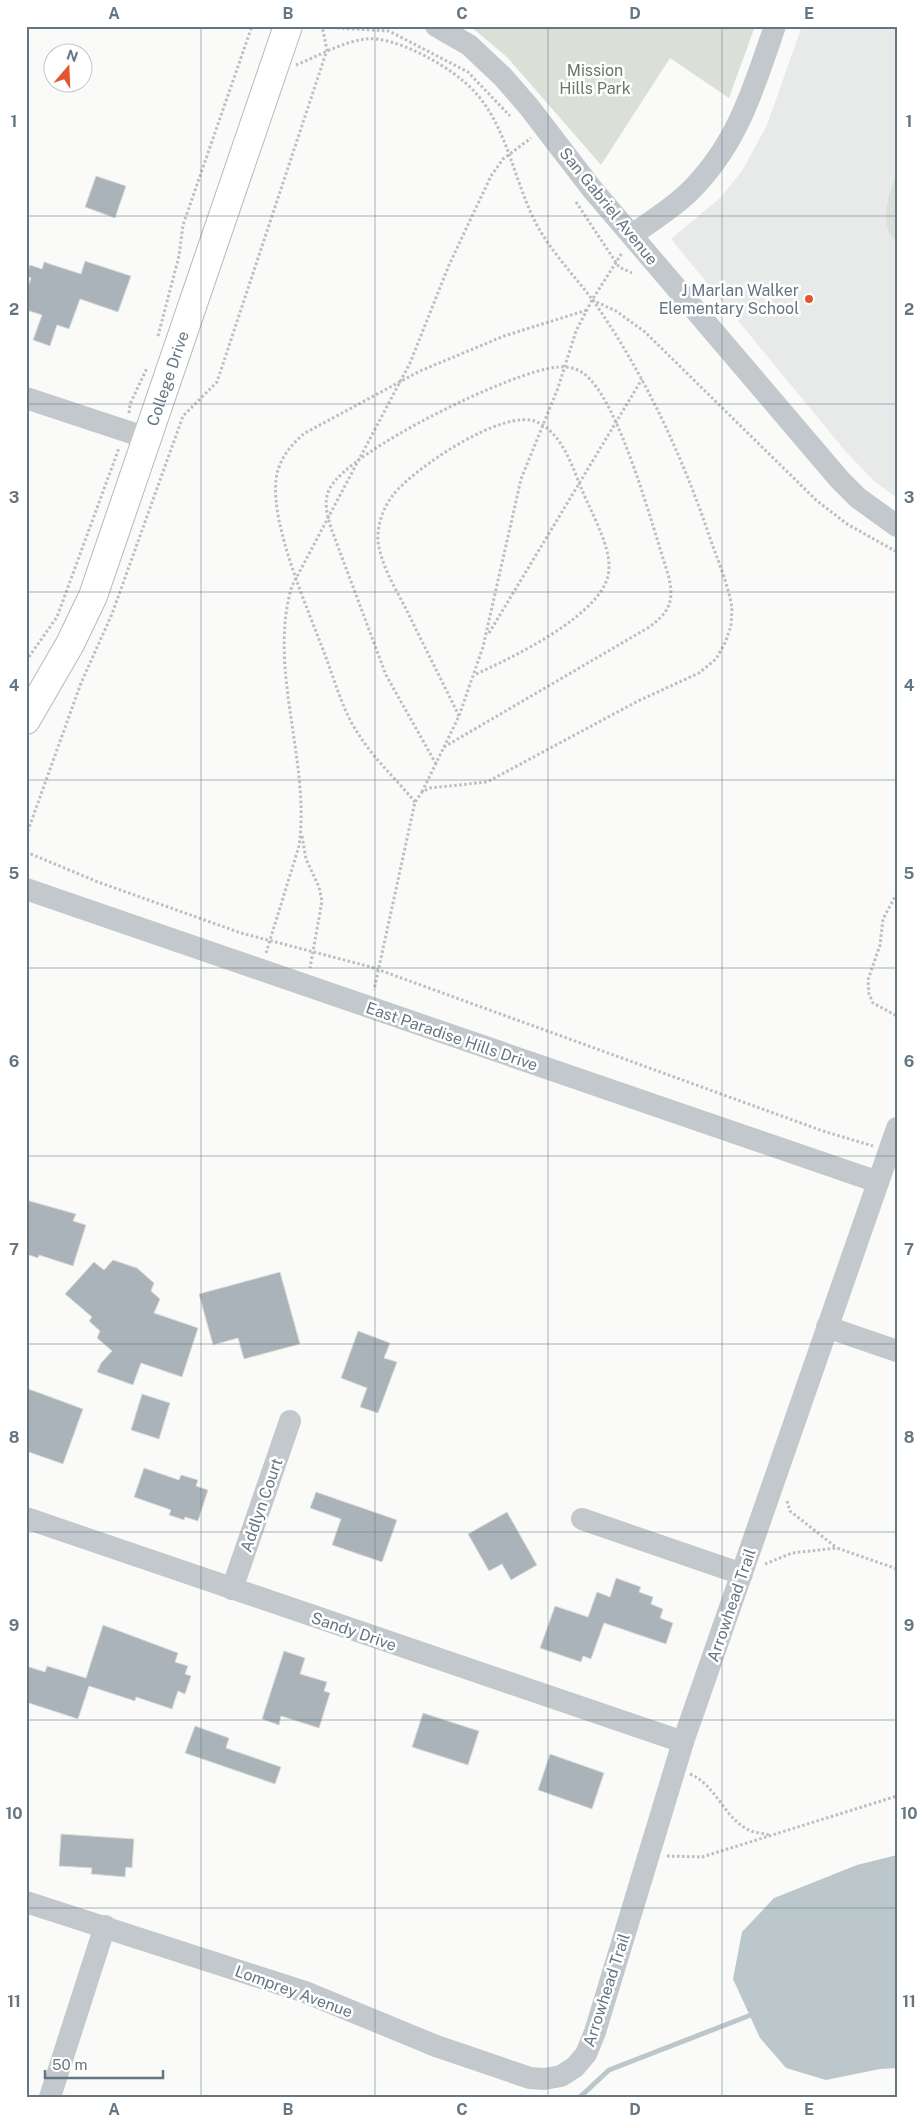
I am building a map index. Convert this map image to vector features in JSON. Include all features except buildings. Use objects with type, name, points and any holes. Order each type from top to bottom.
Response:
[{"type":"main road","name":"College Drive","points":[[26,720],[85,613],[137,435],[272,76],[288,26]]},
{"type":"street","name":"San Gabriel Avenue","points":[[436,26],[453,34],[487,60],[534,136],[592,189],[840,480],[858,498],[897,526]]},
{"type":"street","points":[[632,235],[686,195],[722,154],[748,106],[775,26]]},
{"type":"street","points":[[26,398],[137,435]]},
{"type":"street","name":"East Paradise Hills Drive","points":[[26,889],[878,1182]]},
{"type":"street","name":"Arrowhead Trail","points":[[561,2076],[575,2067],[586,2054],[595,2032],[683,1742],[897,1128]]},
{"type":"street","points":[[827,1327],[897,1351]]},
{"type":"street","name":"Addlyn Court","points":[[232,1588],[290,1421]]},
{"type":"street","name":"Sandy Drive","points":[[26,1518],[683,1742]]},
{"type":"street","points":[[582,1518],[742,1574]]},
{"type":"street","name":"Lomprey Avenue","points":[[26,1902],[304,1992],[388,2028],[516,2074],[544,2079],[561,2076]]},
{"type":"street","points":[[50,2097],[105,1926]]},
{"type":"path","points":[[157,338],[179,256],[183,225],[252,26]]},
{"type":"path","points":[[26,836],[81,683],[112,614],[183,416],[217,382],[326,53],[322,27],[389,31],[468,72],[513,119]]},
{"type":"path","points":[[272,76],[358,40],[376,39],[426,57],[453,73],[480,97],[497,123],[537,225],[556,256],[592,300],[642,379],[664,420],[694,493],[730,598],[733,617],[725,643],[716,659],[699,673],[638,701],[486,782],[439,785],[422,792]]},
{"type":"path","points":[[261,970],[300,846],[302,830],[302,804],[288,685],[285,636],[286,608],[296,576],[401,381],[421,340],[448,265],[491,176],[509,154],[534,136]]},
{"type":"path","points":[[573,197],[620,267],[632,273]]},
{"type":"path","points":[[370,1008],[415,802],[422,792],[459,716],[474,675],[486,637],[521,480],[565,367],[576,331],[592,300],[617,263],[632,235]]},
{"type":"path","points":[[592,300],[616,311],[645,332],[816,500],[847,524],[897,552]]},
{"type":"path","points":[[415,802],[356,732],[296,576],[277,502],[276,480],[281,463],[290,447],[305,433],[401,381],[504,336],[587,310]]},
{"type":"path","points":[[26,661],[57,617],[137,435],[130,404],[148,364]]},
{"type":"path","points":[[436,764],[386,675],[327,516],[326,501],[330,488],[341,474],[400,433],[481,392],[540,370],[565,367],[575,369],[587,376],[605,400],[616,422],[671,588],[671,600],[667,611],[646,629],[444,747]]},
{"type":"path","points":[[486,637],[642,379]]},
{"type":"path","points":[[459,716],[386,570],[378,541],[380,518],[400,486],[453,448],[496,426],[514,420],[526,419],[543,426],[563,448],[608,557],[610,571],[605,584],[589,606],[561,628],[524,651],[474,675]]},
{"type":"path","points":[[302,830],[306,859],[321,894],[322,908],[306,986]]},
{"type":"path","points":[[26,852],[107,885],[241,933],[378,970],[823,1131],[874,1146]]},
{"type":"path","points":[[897,893],[884,919],[880,945],[868,987],[873,1003],[897,1016]]},
{"type":"path","points":[[777,1472],[790,1511],[837,1548],[897,1569]]},
{"type":"path","points":[[742,1574],[792,1553],[837,1548]]},
{"type":"path","points":[[675,1768],[708,1785],[725,1808],[747,1829],[771,1835]]},
{"type":"path","points":[[648,1854],[680,1858],[702,1857],[897,1796]]},
{"type":"shaded area","name":"J Marlan Walker Elementary School","points":[[802,26],[897,26],[897,498],[874,481],[846,452],[671,239],[720,198],[742,171],[767,125]]},
{"type":"shaded area","points":[[897,1855],[897,2068],[880,2069],[826,2080],[786,2068],[760,2038],[733,1979],[742,1932],[774,1898],[857,1865]]},
{"type":"green space","name":"Mission Hills Park","points":[[470,26],[755,26],[729,98],[670,58],[601,165],[507,57]]},
{"type":"green space","points":[[897,173],[897,242],[887,227],[886,209]]},
{"type":"waterway","points":[[580,2097],[609,2070],[756,2013]]},
{"type":"place","name":"J Marlan Walker Elementary School","points":[[809,299]]}]
